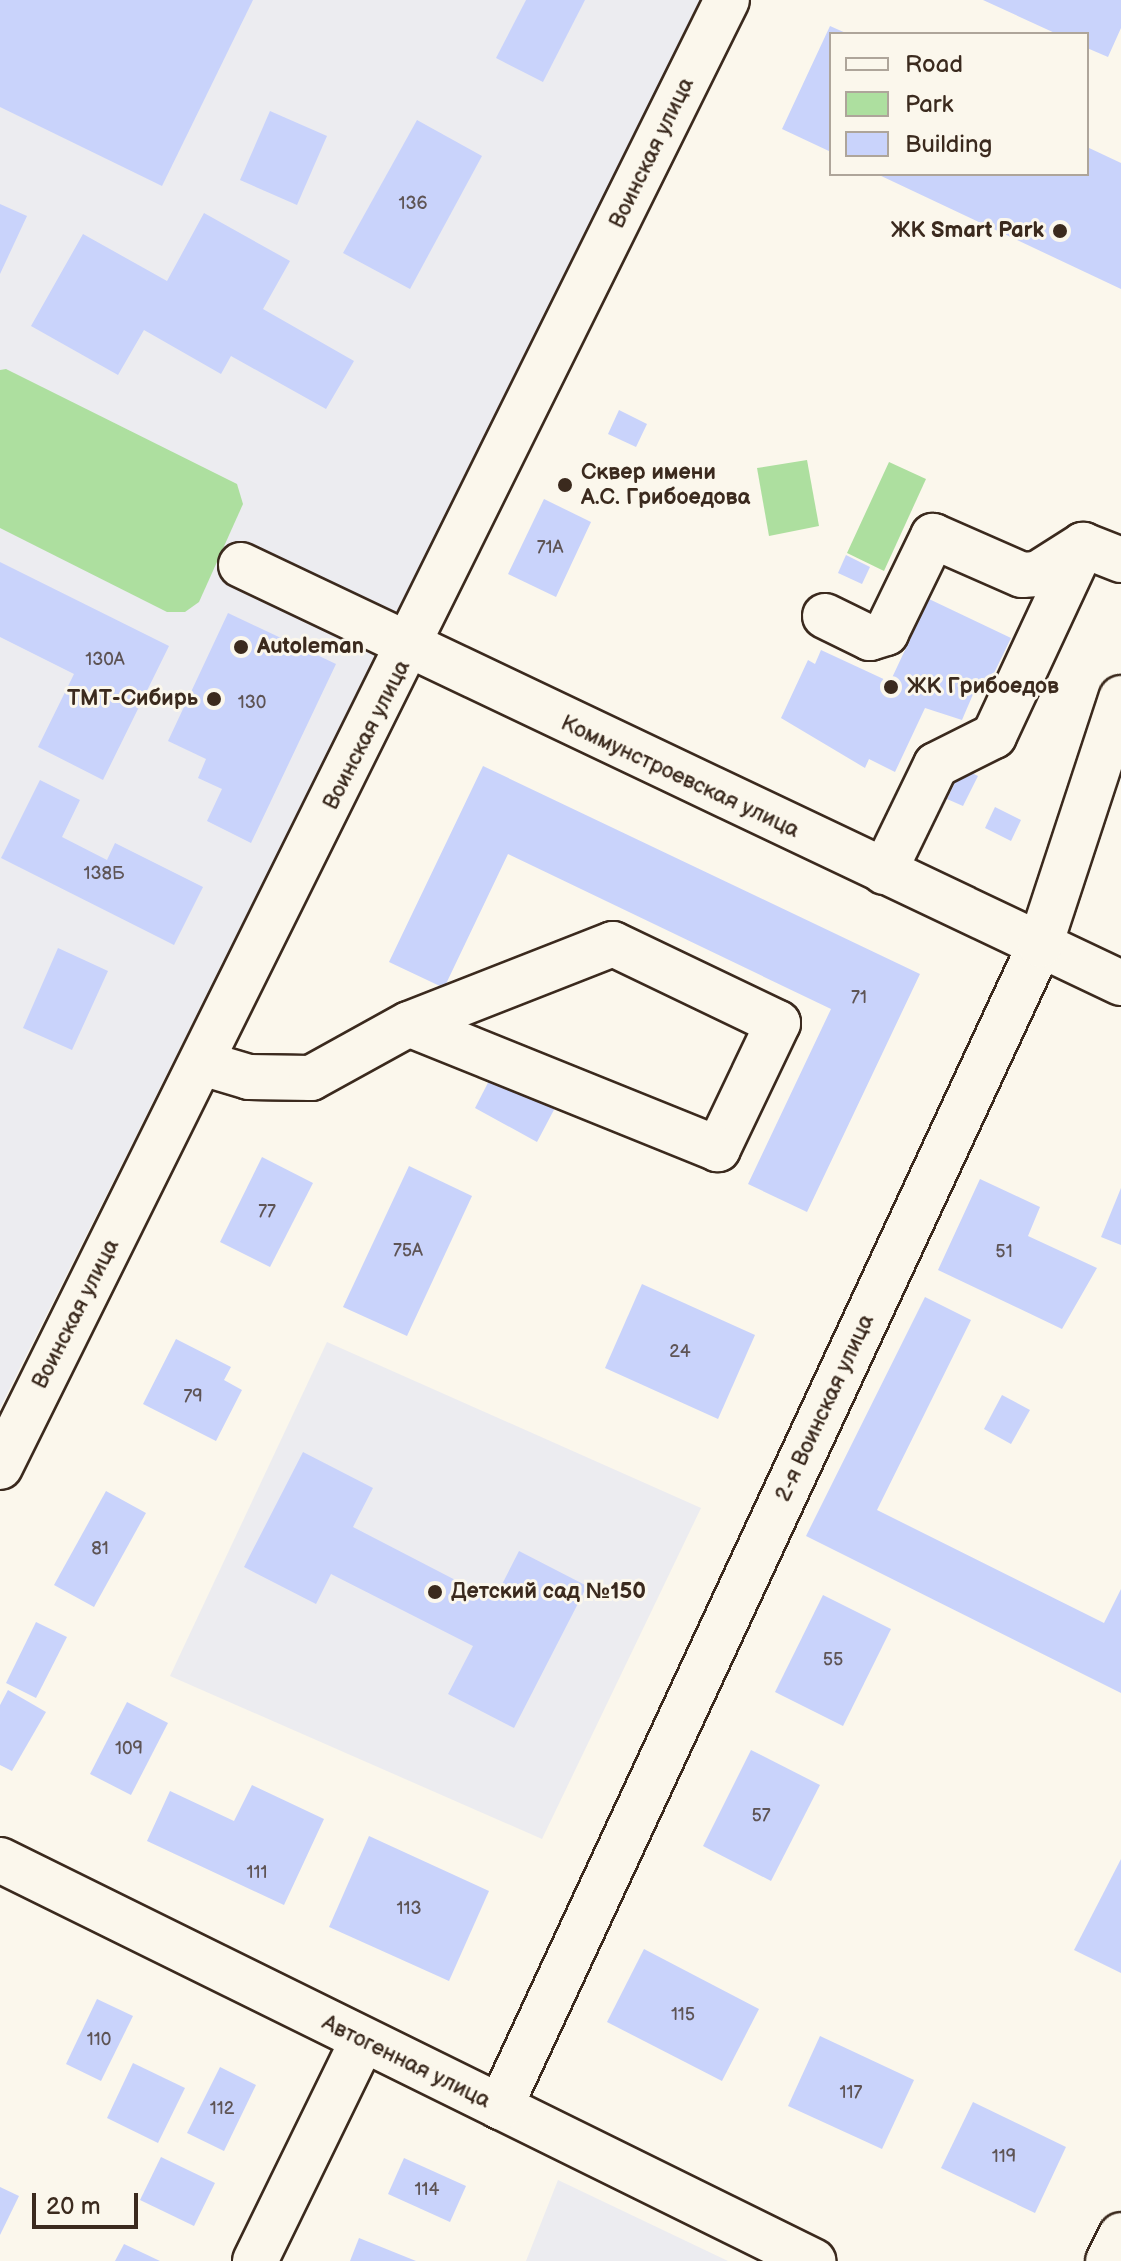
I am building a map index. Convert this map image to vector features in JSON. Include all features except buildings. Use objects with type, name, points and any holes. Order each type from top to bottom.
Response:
[{"type":"street","name":"Воинская улица","points":[[0,1467],[410,650],[727,0]]},
{"type":"street","points":[[825,616],[870,638],[886,633],[933,536],[1029,576],[1102,552]]},
{"type":"street","points":[[884,872],[936,765],[994,736],[1102,552]]},
{"type":"street","name":"Коммунстроевская улица","points":[[241,565],[410,650],[1121,983]]},
{"type":"street","name":"2-я Воинская улица","points":[[500,2107],[1040,945],[1121,698]]},
{"type":"street","points":[[202,1063],[249,1077],[311,1078],[409,1024],[613,944],[778,1023],[718,1149],[409,1024]]},
{"type":"street","name":"Автогенная улица","points":[[0,1860],[362,2042],[813,2261]]},
{"type":"street","points":[[255,2261],[362,2042]]},
{"type":"street","points":[[1108,2261],[1121,2235]]},
{"type":"shaded area","points":[[0,0],[703,0],[0,1408]]},
{"type":"shaded area","name":"Детский сад №150","points":[[327,1342],[701,1508],[542,1839],[170,1676]]},
{"type":"shaded area","points":[[558,2180],[728,2261],[526,2261]]},
{"type":"green space","points":[[6,369],[237,484],[243,504],[199,602],[185,612],[167,612],[0,528],[0,370]]},
{"type":"green space","points":[[807,460],[819,526],[769,536],[757,468]]},
{"type":"green space","points":[[889,462],[926,479],[884,571],[847,553]]},
{"type":"place","name":"ЖК Smart Park","points":[[1060,231]]},
{"type":"place","name":"Сквер имени А.С. Грибоедова","points":[[565,485]]},
{"type":"place","name":"Autoleman","points":[[241,647]]},
{"type":"place","name":"ЖК Грибоедов","points":[[891,687]]},
{"type":"place","name":"ТМТ-Сибирь","points":[[214,699]]},
{"type":"place","name":"Детский сад №150","points":[[435,1592]]}]
